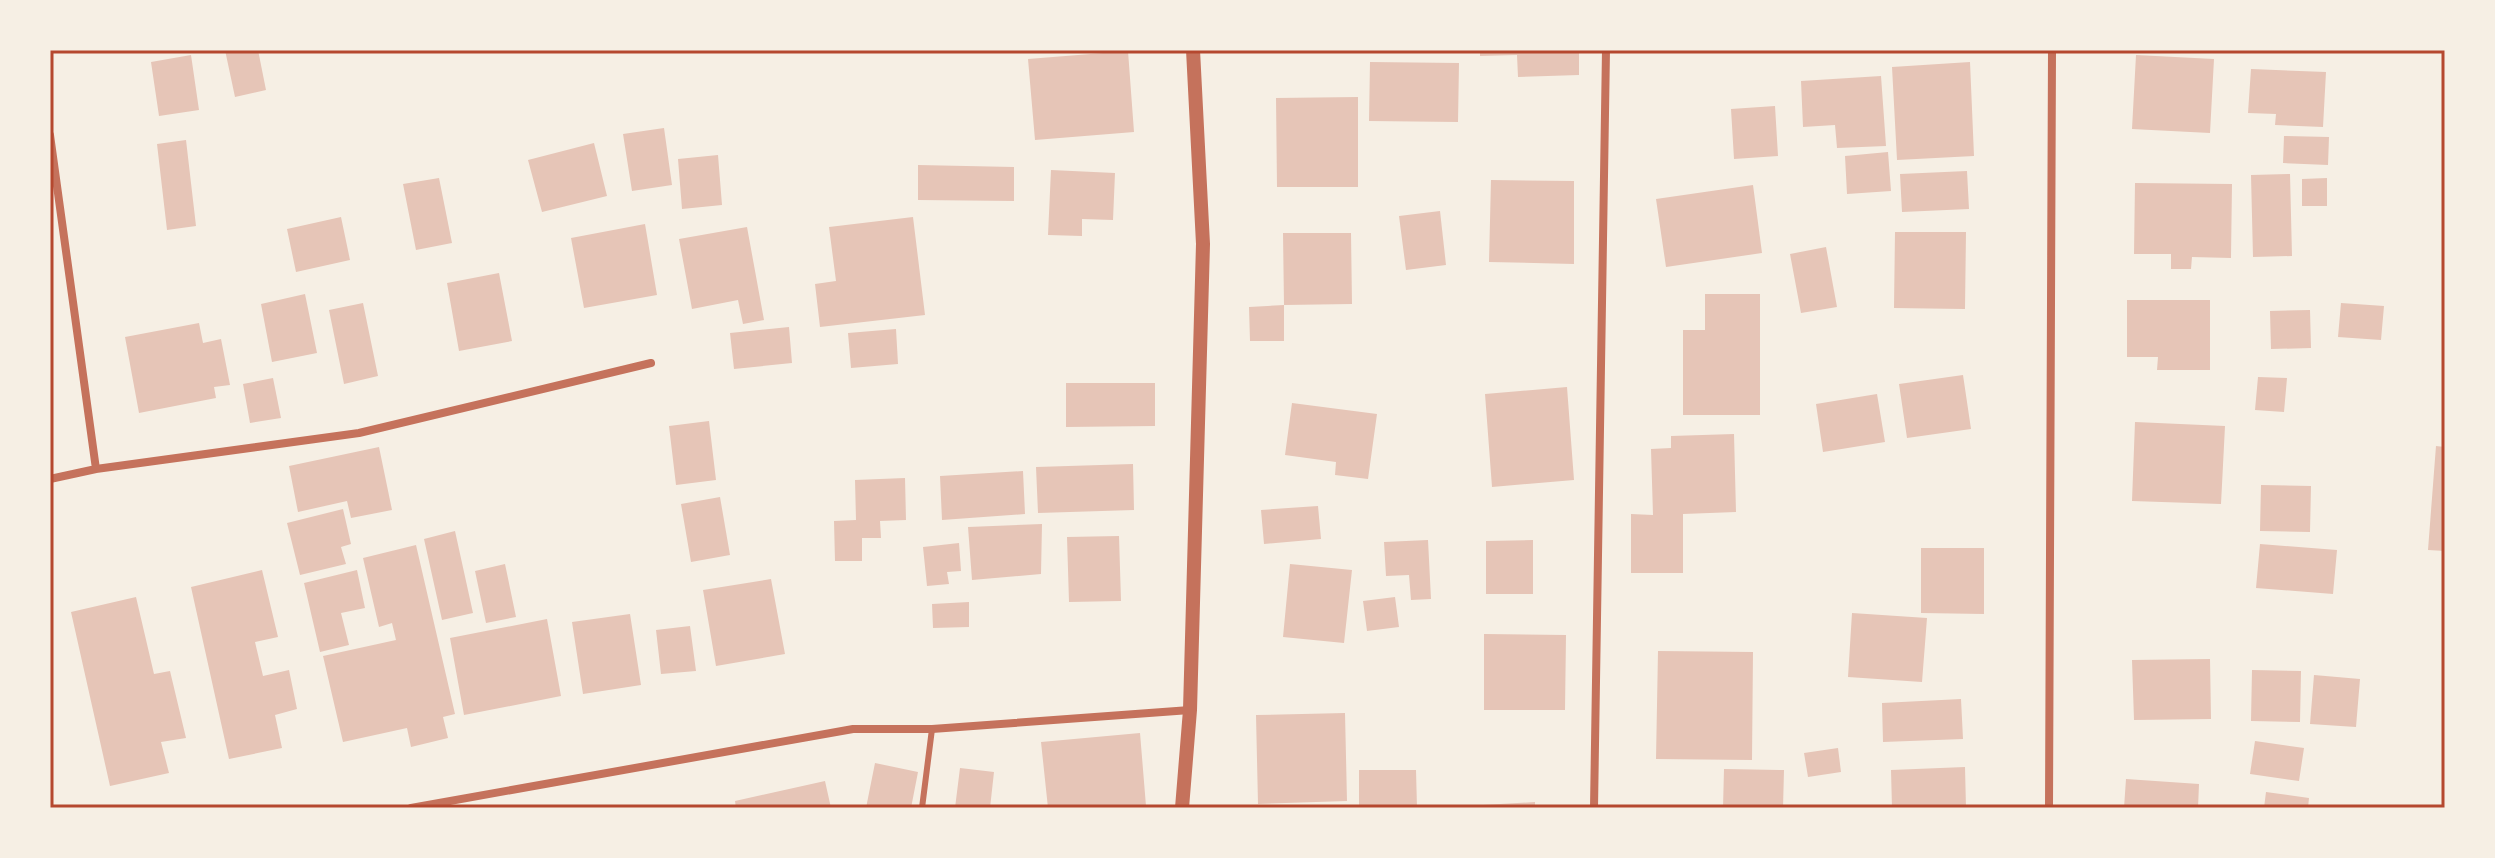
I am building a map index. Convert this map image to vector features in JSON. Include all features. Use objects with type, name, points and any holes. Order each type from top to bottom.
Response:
[{"type":"street","points":[[1182,808],[1190,710],[1203,244],[1193,50]]},
{"type":"street","points":[[1594,808],[1606,50]]},
{"type":"street","points":[[2049,808],[2052,50]]},
{"type":"street","points":[[50,135],[96,469]]},
{"type":"street","points":[[50,479],[96,469],[359,433],[651,363]]},
{"type":"street","points":[[411,808],[853,729],[932,729],[1190,710]]},
{"type":"lane","points":[[922,808],[932,729]]},
{"type":"building","points":[[225,50],[258,50],[266,90],[235,97]]},
{"type":"building","points":[[1480,50],[1579,50],[1579,75],[1518,77],[1517,55],[1480,56]]},
{"type":"building","points":[[1128,51],[1134,132],[1035,140],[1028,59]]},
{"type":"building","points":[[191,55],[199,110],[159,116],[151,62]]},
{"type":"building","points":[[2136,55],[2214,59],[2210,133],[2132,129]]},
{"type":"building","points":[[1370,62],[1459,63],[1458,122],[1369,121]]},
{"type":"building","points":[[1970,62],[1974,156],[1897,160],[1892,67]]},
{"type":"building","points":[[2251,69],[2326,72],[2323,127],[2275,125],[2276,114],[2248,113]]},
{"type":"building","points":[[1881,76],[1886,146],[1837,148],[1835,125],[1803,127],[1801,81]]},
{"type":"building","points":[[1358,97],[1358,187],[1277,187],[1276,98]]},
{"type":"building","points":[[1775,106],[1778,156],[1734,159],[1731,109]]},
{"type":"building","points":[[664,128],[672,185],[632,191],[623,134]]},
{"type":"building","points":[[2284,136],[2329,137],[2328,165],[2283,163]]},
{"type":"building","points":[[186,140],[196,226],[167,230],[157,144]]},
{"type":"building","points":[[594,143],[607,196],[542,212],[528,160]]},
{"type":"building","points":[[1888,152],[1891,191],[1847,194],[1845,156]]},
{"type":"building","points":[[718,155],[722,205],[682,209],[678,159]]},
{"type":"building","points":[[918,165],[1014,167],[1014,201],[918,200]]},
{"type":"building","points":[[1051,170],[1115,173],[1113,220],[1082,219],[1082,236],[1048,235]]},
{"type":"building","points":[[1967,171],[1969,209],[1902,212],[1900,174]]},
{"type":"building","points":[[2290,174],[2292,256],[2253,257],[2251,175]]},
{"type":"building","points":[[439,178],[452,243],[416,250],[403,184]]},
{"type":"building","points":[[2327,178],[2327,206],[2302,206],[2302,179]]},
{"type":"building","points":[[1491,180],[1574,181],[1574,264],[1489,262]]},
{"type":"building","points":[[2135,183],[2232,184],[2231,258],[2192,257],[2191,269],[2171,269],[2171,254],[2134,254]]},
{"type":"building","points":[[1753,185],[1762,253],[1666,267],[1656,199]]},
{"type":"building","points":[[1440,211],[1446,265],[1406,270],[1399,216]]},
{"type":"building","points":[[341,217],[350,260],[296,272],[287,229]]},
{"type":"building","points":[[913,217],[925,315],[820,327],[815,284],[836,281],[829,227]]},
{"type":"building","points":[[645,224],[657,295],[584,308],[571,238]]},
{"type":"building","points":[[747,227],[764,320],[743,324],[738,300],[692,309],[679,239]]},
{"type":"building","points":[[1895,232],[1966,232],[1965,309],[1894,308]]},
{"type":"building","points":[[1283,233],[1351,233],[1352,304],[1284,305]]},
{"type":"building","points":[[1826,247],[1837,307],[1801,313],[1790,254]]},
{"type":"building","points":[[499,273],[512,341],[459,351],[447,283]]},
{"type":"building","points":[[305,294],[317,353],[272,362],[261,304]]},
{"type":"building","points":[[1705,294],[1760,294],[1760,415],[1683,415],[1683,330],[1705,330]]},
{"type":"building","points":[[2127,300],[2210,300],[2210,370],[2157,370],[2158,357],[2127,357]]},
{"type":"building","points":[[363,303],[378,376],[344,384],[329,310]]},
{"type":"building","points":[[2341,303],[2384,306],[2381,340],[2338,337]]},
{"type":"building","points":[[1284,305],[1284,341],[1250,341],[1249,307]]},
{"type":"building","points":[[2310,310],[2311,348],[2271,349],[2270,311]]},
{"type":"building","points":[[199,323],[203,343],[221,339],[230,385],[214,387],[216,398],[139,413],[125,337]]},
{"type":"building","points":[[789,327],[792,363],[734,369],[730,333]]},
{"type":"building","points":[[896,329],[898,364],[851,368],[848,333]]},
{"type":"building","points":[[1963,375],[1971,429],[1907,438],[1899,384]]},
{"type":"building","points":[[2258,377],[2287,378],[2284,412],[2255,410]]},
{"type":"building","points":[[273,378],[281,418],[250,423],[243,384]]},
{"type":"building","points":[[1066,383],[1155,383],[1155,426],[1066,427]]},
{"type":"building","points":[[1567,387],[1574,480],[1492,487],[1485,394]]},
{"type":"building","points":[[1877,394],[1885,442],[1823,452],[1816,404]]},
{"type":"building","points":[[1292,403],[1377,414],[1368,479],[1335,475],[1336,462],[1285,455]]},
{"type":"building","points":[[709,421],[716,480],[676,485],[669,426]]},
{"type":"building","points":[[2135,422],[2225,426],[2221,504],[2132,501]]},
{"type":"building","points":[[1734,434],[1736,512],[1683,514],[1683,573],[1631,573],[1631,514],[1653,515],[1651,449],[1671,448],[1671,436]]},
{"type":"building","points":[[2436,446],[2445,447],[2445,551],[2428,550]]},
{"type":"building","points":[[379,447],[392,510],[351,518],[347,501],[298,512],[289,466]]},
{"type":"building","points":[[1133,464],[1134,510],[1038,513],[1036,467]]},
{"type":"building","points":[[1023,471],[1025,514],[942,520],[940,476]]},
{"type":"building","points":[[905,478],[906,520],[880,521],[881,538],[862,538],[862,561],[835,561],[834,521],[856,520],[855,480]]},
{"type":"building","points":[[2261,485],[2311,486],[2310,532],[2260,531]]},
{"type":"building","points":[[720,497],[730,555],[691,562],[681,504]]},
{"type":"building","points":[[1318,506],[1321,539],[1264,544],[1261,510]]},
{"type":"building","points":[[343,509],[351,544],[341,547],[346,564],[300,575],[287,523]]},
{"type":"building","points":[[1042,524],[1041,574],[972,580],[968,527]]},
{"type":"building","points":[[455,531],[473,613],[442,620],[424,539]]},
{"type":"building","points":[[1119,536],[1121,601],[1069,602],[1067,537]]},
{"type":"building","points":[[1428,540],[1431,599],[1411,600],[1409,575],[1386,576],[1384,542]]},
{"type":"building","points":[[1533,540],[1533,594],[1486,594],[1486,541]]},
{"type":"building","points":[[959,543],[961,571],[947,572],[949,584],[927,586],[923,547]]},
{"type":"building","points":[[2260,544],[2337,550],[2333,594],[2256,588]]},
{"type":"building","points":[[416,545],[455,714],[443,717],[448,738],[411,747],[407,728],[343,742],[323,656],[396,640],[392,623],[379,627],[363,558]]},
{"type":"building","points":[[1921,548],[1984,548],[1984,614],[1921,613]]},
{"type":"building","points":[[505,564],[516,617],[486,623],[475,571]]},
{"type":"building","points":[[1290,564],[1352,570],[1344,643],[1283,637]]},
{"type":"building","points":[[262,570],[278,637],[255,642],[263,676],[289,670],[297,709],[275,715],[282,748],[229,759],[191,587]]},
{"type":"building","points":[[357,570],[365,608],[341,613],[349,645],[320,652],[304,583]]},
{"type":"building","points":[[771,579],[785,654],[716,666],[703,590]]},
{"type":"building","points":[[136,597],[154,674],[170,671],[186,738],[161,742],[169,773],[110,786],[71,612]]},
{"type":"building","points":[[1395,597],[1399,627],[1367,631],[1363,601]]},
{"type":"building","points":[[969,602],[969,627],[933,628],[932,604]]},
{"type":"building","points":[[1852,613],[1927,618],[1922,682],[1848,677]]},
{"type":"building","points":[[630,614],[641,685],[583,694],[572,622]]},
{"type":"building","points":[[547,619],[561,696],[464,715],[450,638]]},
{"type":"building","points":[[690,626],[696,671],[661,674],[656,630]]},
{"type":"building","points":[[1484,634],[1566,635],[1565,710],[1484,710]]},
{"type":"building","points":[[1658,651],[1753,652],[1752,760],[1656,759]]},
{"type":"building","points":[[2210,659],[2211,719],[2134,720],[2132,660]]},
{"type":"building","points":[[2252,670],[2301,671],[2300,722],[2251,721]]},
{"type":"building","points":[[2314,675],[2360,679],[2356,727],[2310,724]]},
{"type":"building","points":[[1961,699],[1963,739],[1883,742],[1882,703]]},
{"type":"building","points":[[1345,713],[1347,801],[1258,804],[1256,715]]},
{"type":"building","points":[[1140,733],[1146,806],[1048,808],[1041,742]]},
{"type":"building","points":[[2255,741],[2304,748],[2299,781],[2250,774]]},
{"type":"building","points":[[1838,748],[1841,772],[1808,777],[1804,753]]},
{"type":"building","points":[[875,763],[918,772],[911,808],[866,808]]},
{"type":"building","points":[[1965,767],[1966,808],[1892,808],[1891,770]]},
{"type":"building","points":[[960,768],[994,772],[990,808],[955,808]]},
{"type":"building","points":[[1724,769],[1784,770],[1783,808],[1723,808]]},
{"type":"building","points":[[1359,770],[1416,770],[1417,808],[1359,808]]},
{"type":"building","points":[[2126,779],[2199,784],[2198,808],[2124,808]]},
{"type":"building","points":[[825,781],[831,808],[736,808],[735,801]]},
{"type":"building","points":[[2266,792],[2309,798],[2308,808],[2264,808]]},
{"type":"building","points":[[1535,802],[1535,808],[1483,808],[1483,805]]}]
